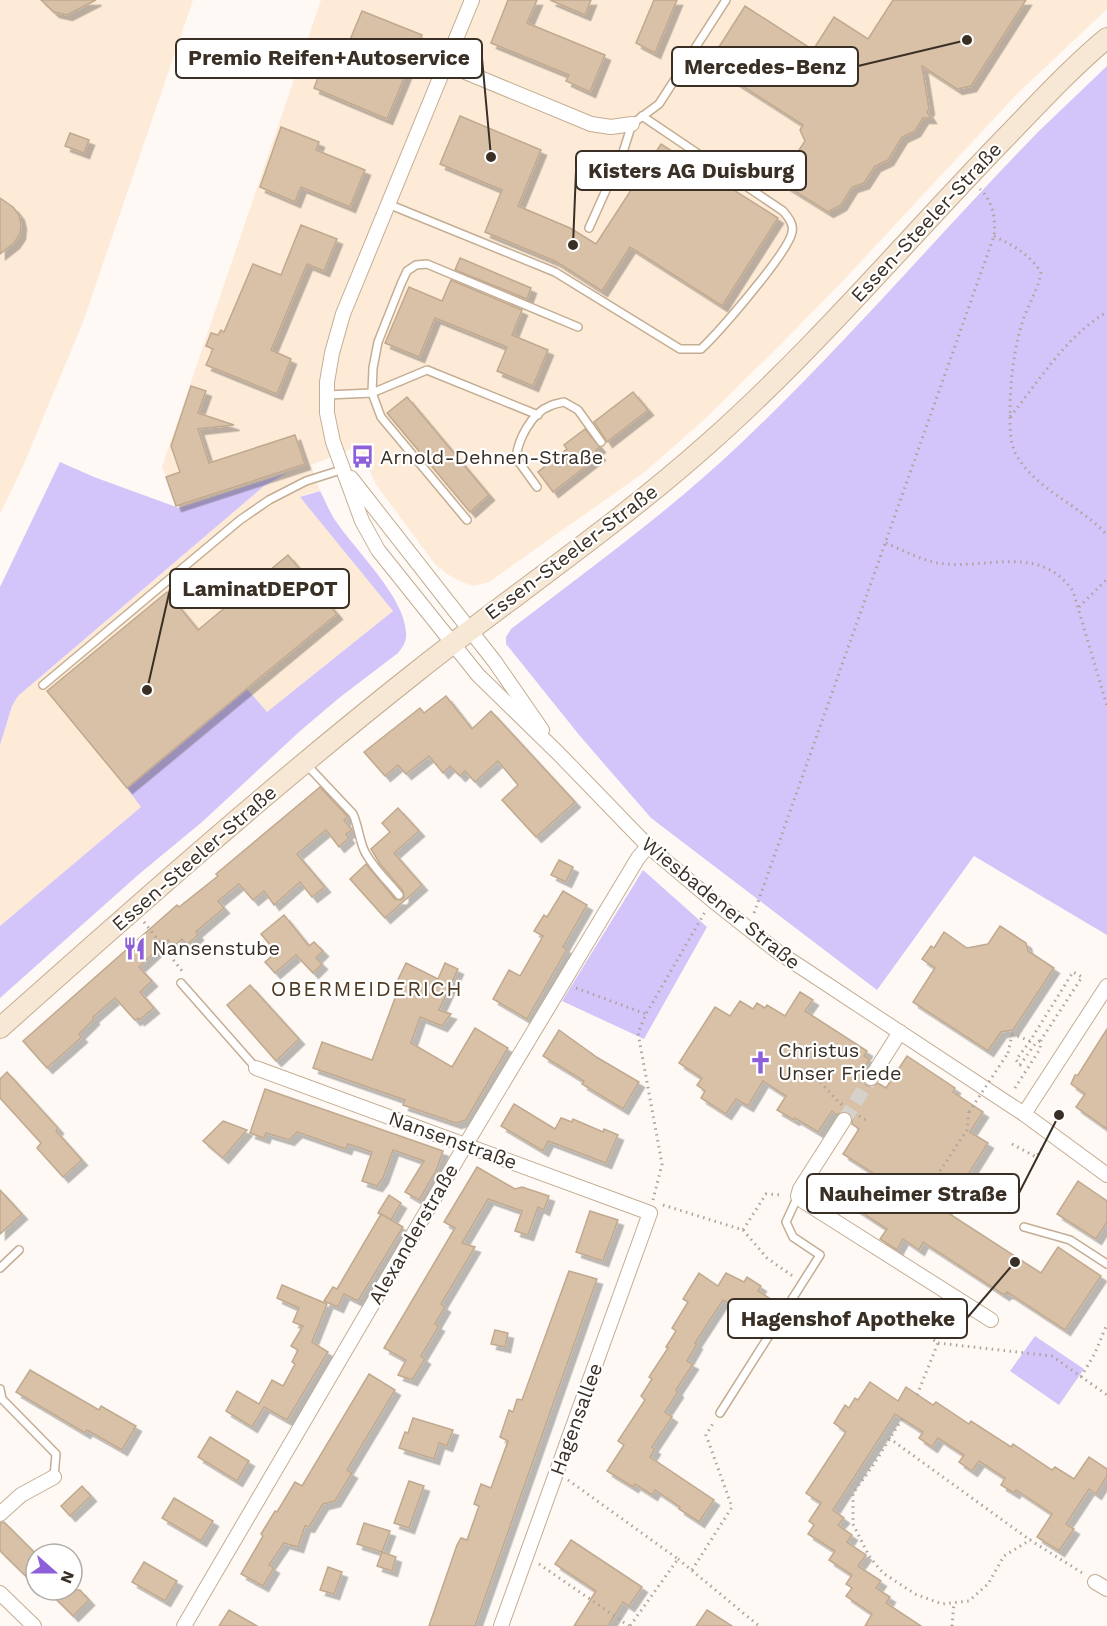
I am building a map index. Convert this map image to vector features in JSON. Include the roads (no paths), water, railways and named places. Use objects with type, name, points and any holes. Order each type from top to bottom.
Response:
[{"type":"main road","name":"Essen-Steeler-Straße","points":[[0,1028],[133,909],[305,762],[470,629],[656,489],[733,422],[800,356],[1030,112],[1107,38]]},
{"type":"street","points":[[453,643],[378,550],[362,521],[333,441],[327,413],[327,395],[332,353],[344,314],[472,0]]},
{"type":"street","points":[[446,64],[591,124],[611,127],[637,120]]},
{"type":"street","points":[[344,469],[470,629]]},
{"type":"street","name":"Wiesbadener Straße","points":[[470,629],[559,754]]},
{"type":"street","name":"Wiesbadener Straße","points":[[453,643],[487,685],[559,754],[648,846],[712,900],[824,983],[1024,1114],[1107,1175]]},
{"type":"street","name":"Alexanderstraße","points":[[184,1626],[465,1144],[638,858],[648,846]]},
{"type":"street","points":[[1024,1114],[1105,993]]},
{"type":"street","points":[[871,1078],[900,1032]]},
{"type":"street","name":"Nansenstraße","points":[[256,1068],[650,1213]]},
{"type":"street","points":[[844,1120],[800,1188],[798,1196],[991,1320]]},
{"type":"street","name":"Hagensallee","points":[[501,1626],[650,1213]]},
{"type":"street","points":[[0,1514],[21,1495],[54,1477]]},
{"type":"street","points":[[0,1593],[34,1626]]},
{"type":"lane","points":[[589,228],[637,120],[658,104],[726,0]]},
{"type":"lane","points":[[388,204],[555,272],[680,349],[701,349],[720,331],[783,250],[792,231],[790,221],[783,211],[637,120]]},
{"type":"lane","points":[[467,520],[381,417],[372,393],[373,368],[378,342],[407,272],[416,265],[427,264],[578,327]]},
{"type":"lane","points":[[327,395],[372,393],[427,370],[538,415]]},
{"type":"lane","points":[[537,487],[516,459],[518,445],[528,425],[548,406],[564,402],[578,410],[601,442]]},
{"type":"lane","points":[[42,685],[240,519],[306,480],[344,469]]},
{"type":"lane","points":[[305,762],[352,814],[363,848],[371,862],[399,895]]},
{"type":"lane","points":[[181,982],[256,1068]]},
{"type":"lane","points":[[720,1413],[820,1255],[793,1237],[786,1222],[798,1196]]},
{"type":"lane","points":[[1024,1227],[1070,1240],[1107,1264]]},
{"type":"lane","points":[[0,1268],[19,1250]]},
{"type":"lane","points":[[0,1389],[2,1399],[56,1454],[54,1477]]},
{"type":"tunnel","points":[[844,1120],[871,1078]]},
{"type":"place","name":"Mercedes-Benz","points":[[967,40]]},
{"type":"place","name":"Premio Reifen+Autoservice","points":[[491,157]]},
{"type":"place","name":"Kisters AG Duisburg","points":[[573,245]]},
{"type":"place","name":"Arnold-Dehnen-Straße","points":[[362,457]]},
{"type":"place","name":"LaminatDEPOT","points":[[147,690]]},
{"type":"place","name":"Nansenstube","points":[[134,948]]},
{"type":"place","name":"Christus Unser Friede","points":[[760,1062]]},
{"type":"place","name":"Nauheimer Straße","points":[[1059,1115]]},
{"type":"place","name":"Hagenshof Apotheke","points":[[1015,1262]]},
{"type":"district","name":"OBERMEIDERICH","points":[[367,988]]}]
